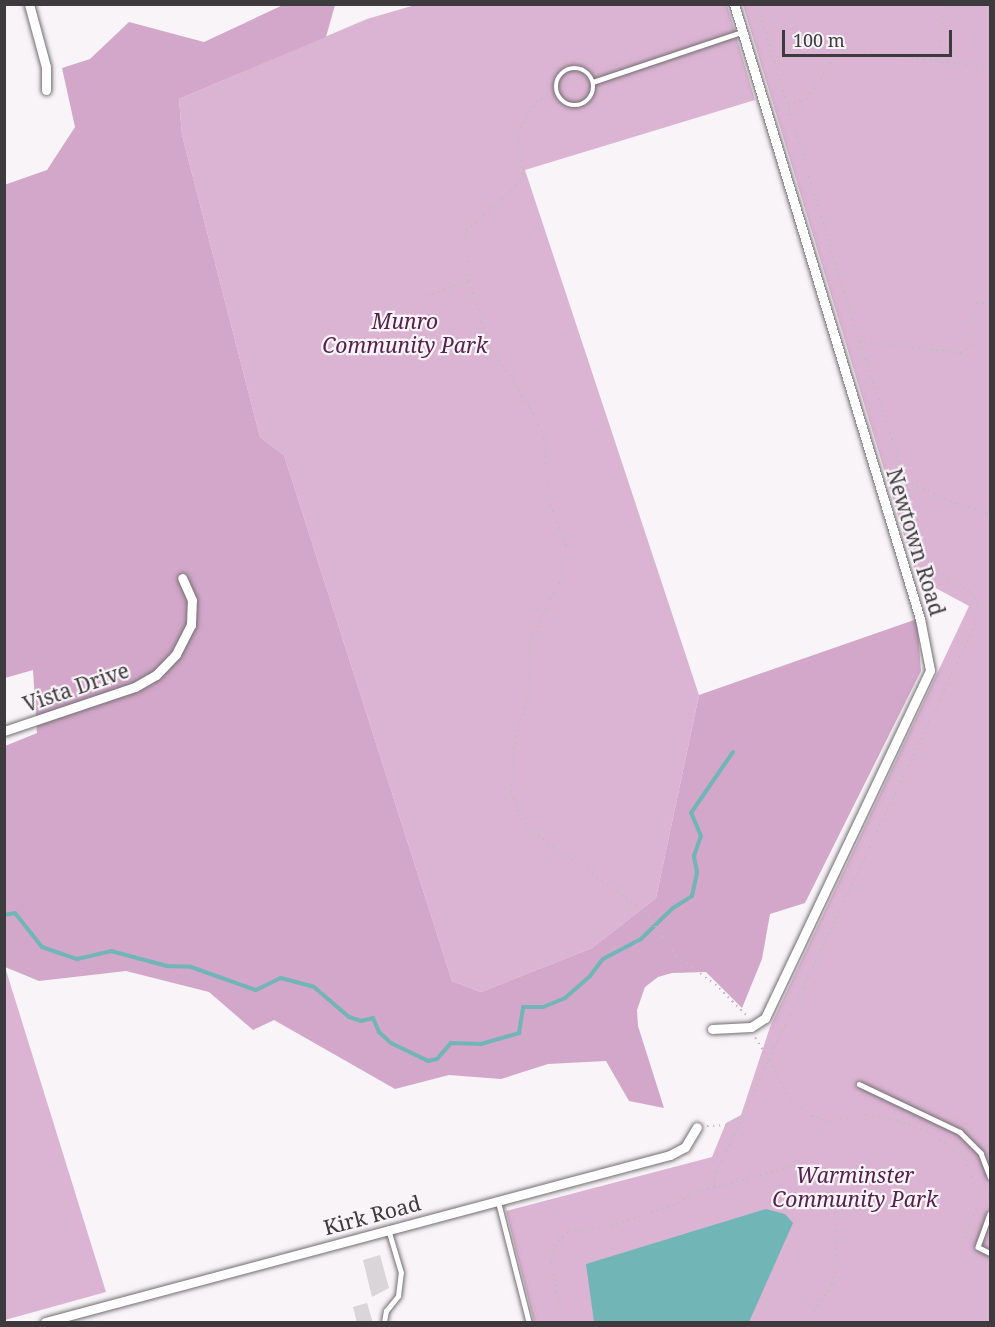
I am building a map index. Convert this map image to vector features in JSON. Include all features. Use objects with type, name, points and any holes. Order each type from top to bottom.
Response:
[{"type":"street","points":[[28,4],[45,68],[46,90]]},
{"type":"street","name":"Newtown Road","points":[[734,4],[928,644],[930,670],[765,1018],[751,1027]]},
{"type":"street","name":"Vista Drive","points":[[4,730],[135,687],[156,675],[176,654],[191,625],[192,600],[182,578]]},
{"type":"street","points":[[712,1029],[751,1027]]},
{"type":"street","name":"Kirk Road","points":[[45,1323],[670,1155],[685,1147],[697,1127]]},
{"type":"lane","points":[[593,82],[742,32]]},
{"type":"lane","points":[[571,68],[584,69],[593,82],[591,97],[580,105],[563,102],[556,92],[560,74],[571,68]]},
{"type":"lane","points":[[859,1084],[960,1132],[981,1153],[990,1176]]},
{"type":"lane","points":[[497,1200],[530,1323]]},
{"type":"lane","points":[[990,1214],[978,1247],[990,1253]]},
{"type":"lane","points":[[384,1323],[386,1311],[398,1296],[401,1273],[388,1229]]},
{"type":"path","points":[[714,1187],[714,1178],[769,1059],[975,625],[978,605],[974,595],[932,567],[925,555],[906,481],[859,340],[757,4]]},
{"type":"path","points":[[938,60],[945,5],[990,9]]},
{"type":"path","points":[[788,105],[807,99],[837,54],[846,49],[990,68]]},
{"type":"path","points":[[556,92],[536,102],[518,133],[523,174],[517,186],[466,231],[469,280],[489,345],[531,408],[544,438],[550,505],[566,545],[562,577],[530,643],[530,690],[513,748],[511,793],[519,814],[533,832],[653,918],[658,930],[682,960],[715,984],[747,1016],[789,1099],[811,1116],[830,1121],[884,1117],[933,1134],[965,1158],[976,1189],[976,1210],[965,1238],[980,1240]]},
{"type":"path","points":[[421,298],[469,280]]},
{"type":"path","points":[[859,340],[961,353],[971,346],[976,303],[990,303]]},
{"type":"path","points":[[906,481],[957,504],[990,514]]},
{"type":"path","points":[[681,973],[682,960]]},
{"type":"path","points":[[697,1127],[727,1125],[744,1116]]},
{"type":"path","points":[[563,1323],[551,1261],[554,1246],[569,1231],[605,1228],[714,1187],[795,1166],[812,1166],[831,1183],[837,1266],[832,1285],[806,1323]]},
{"type":"green space","name":"Munro Community Park","points":[[415,5],[727,5],[755,100],[525,170],[699,695],[656,898],[592,948],[481,992],[452,981],[284,455],[260,437],[182,135],[179,99],[367,19]]},
{"type":"green space","name":"Warminster Community Park","points":[[743,5],[990,5],[990,1322],[534,1322],[506,1211],[712,1157],[726,1123],[741,1115],[770,1027],[969,606],[917,578]]},
{"type":"green space","points":[[5,967],[106,1292],[5,1320]]},
{"type":"shaded area","points":[[283,5],[335,5],[326,37],[179,99],[182,135],[260,437],[284,455],[452,981],[481,992],[592,948],[656,898],[699,695],[917,619],[921,671],[805,903],[770,914],[762,959],[742,1008],[706,972],[672,973],[658,977],[645,987],[637,1010],[638,1026],[664,1108],[629,1101],[606,1061],[548,1064],[501,1079],[449,1075],[395,1089],[274,1020],[253,1030],[209,992],[126,971],[39,981],[5,967],[5,746],[37,733],[33,670],[5,678],[4,185],[47,170],[75,127],[62,68],[90,59],[129,22],[204,42]]},
{"type":"water","points":[[766,1209],[785,1214],[793,1223],[749,1322],[594,1322],[586,1264]]},
{"type":"building","points":[[380,1255],[389,1288],[372,1297],[363,1260]]},
{"type":"building","points":[[367,1303],[373,1323],[357,1323],[353,1307]]},
{"type":"waterway","points":[[4,915],[15,913],[42,947],[77,959],[111,951],[167,966],[191,967],[256,990],[281,978],[314,987],[349,1017],[361,1021],[373,1018],[379,1032],[391,1043],[428,1061],[437,1059],[451,1043],[481,1044],[519,1033],[523,1007],[543,1007],[565,998],[590,976],[603,959],[641,939],[673,908],[692,896],[697,872],[694,856],[701,836],[691,813],[733,752]]}]
